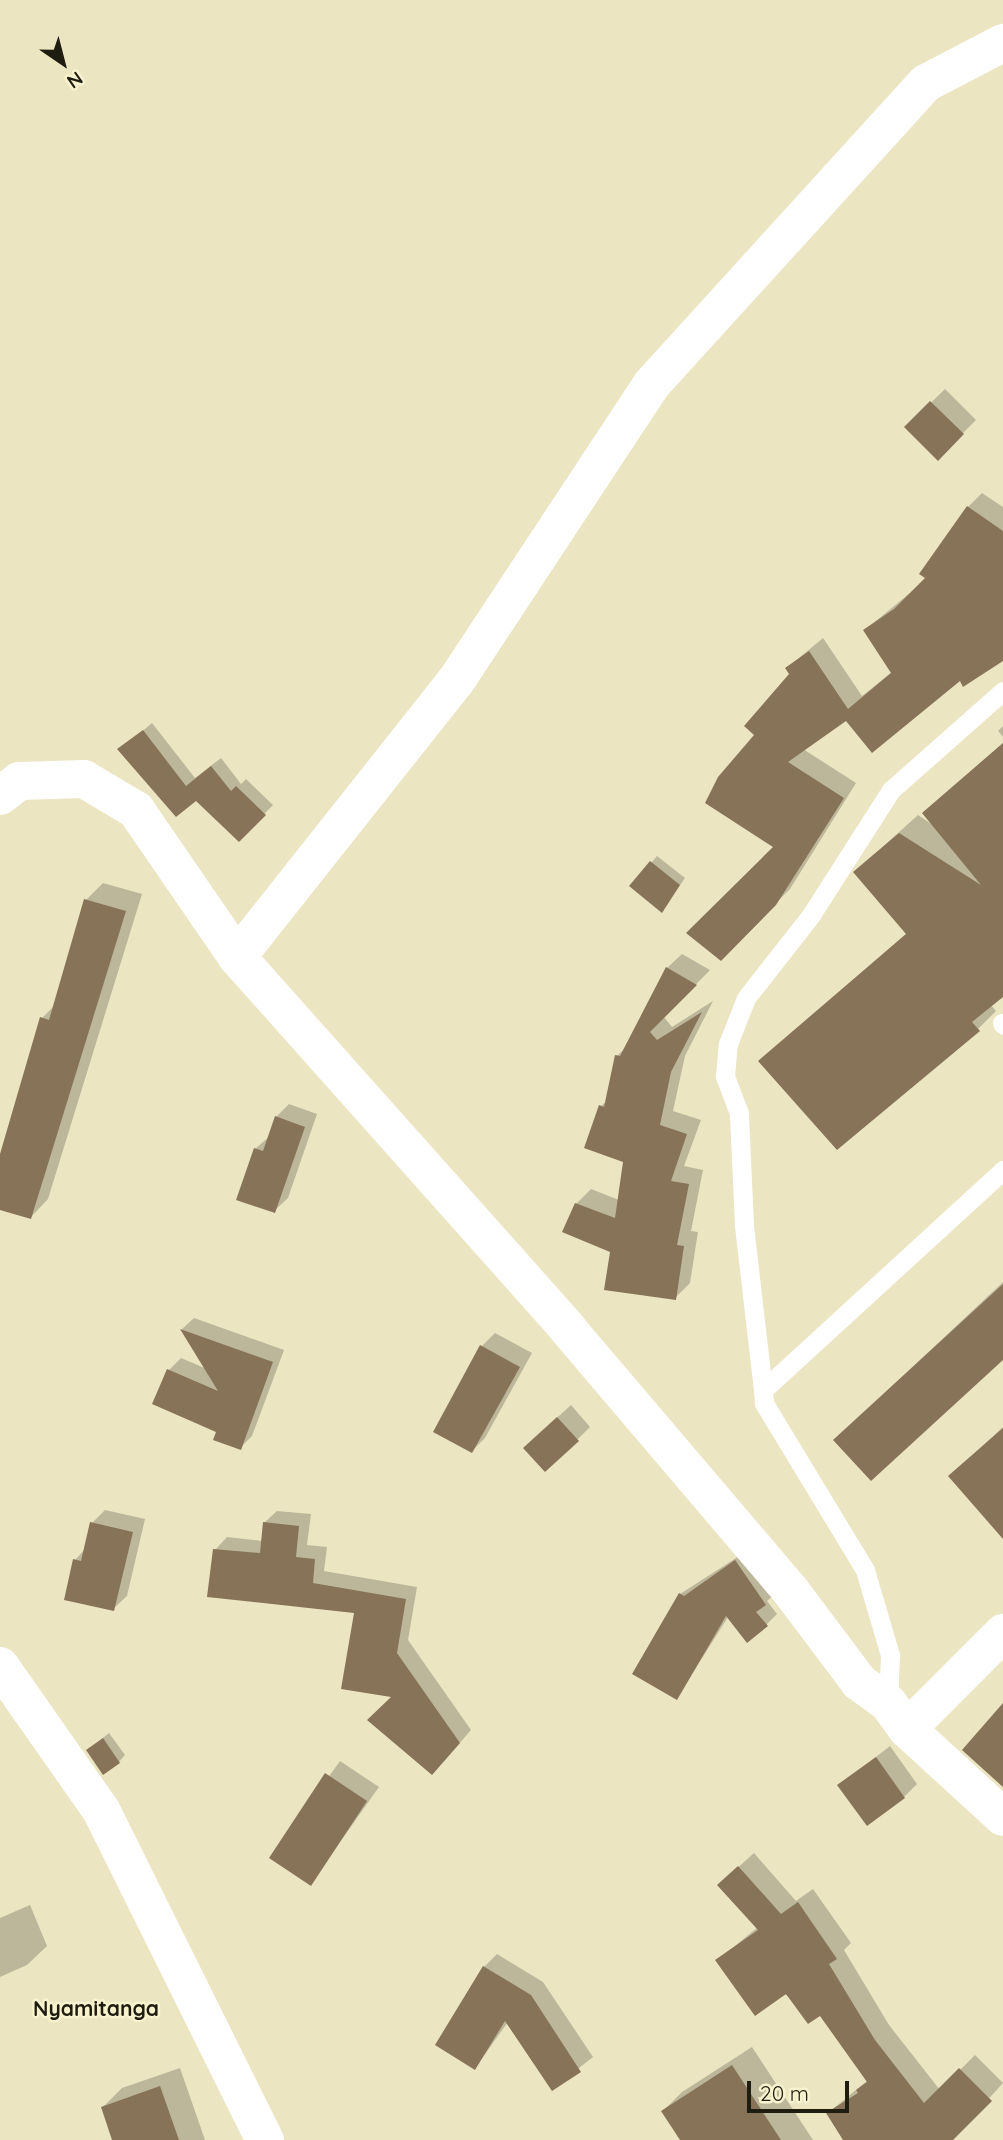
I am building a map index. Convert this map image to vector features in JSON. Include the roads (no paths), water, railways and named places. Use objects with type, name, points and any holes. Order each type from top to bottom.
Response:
[{"type":"street","points":[[237,957],[456,681],[651,385],[926,83],[1003,43]]},
{"type":"street","points":[[0,796],[19,781],[84,779],[136,810],[237,957],[567,1328],[790,1590],[859,1682],[1003,1816]]},
{"type":"street","points":[[897,1716],[1003,1633]]},
{"type":"street","points":[[0,1666],[101,1810],[265,2140]]},
{"type":"lane","points":[[897,1716],[890,1655],[866,1570],[764,1403],[741,1198],[739,1113],[725,1076],[728,1044],[746,998],[811,915],[891,790],[1003,691]]},
{"type":"lane","points":[[763,1390],[1003,1170]]},
{"type":"district","name":"Nyamitanga","points":[[96,2008]]}]
